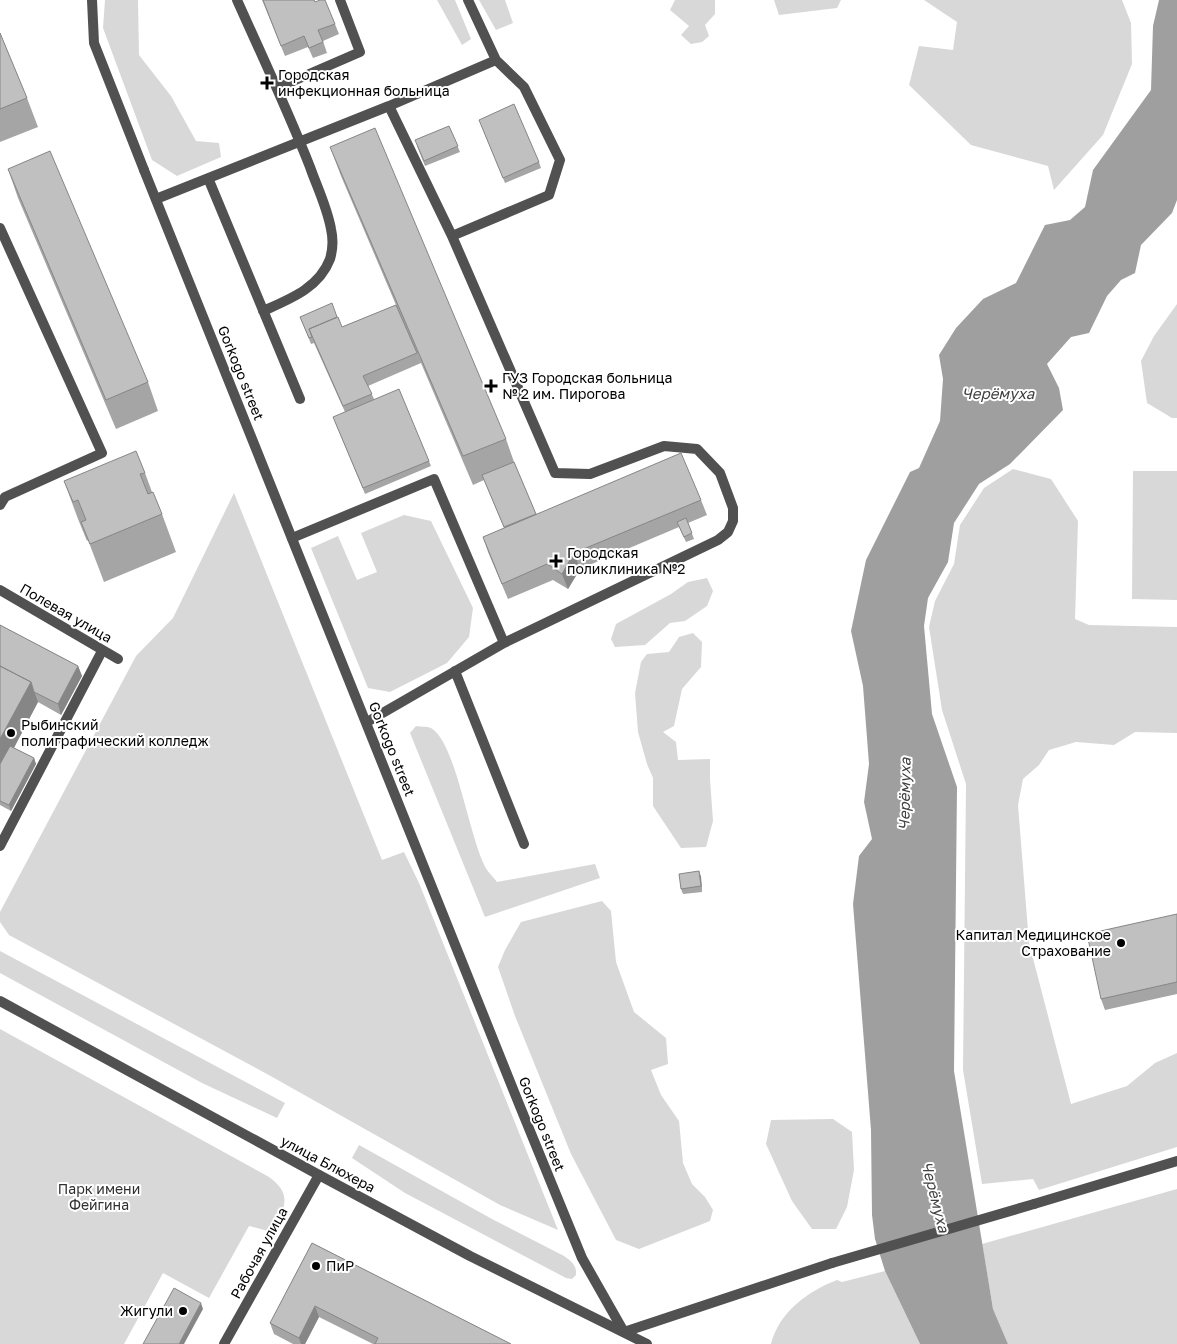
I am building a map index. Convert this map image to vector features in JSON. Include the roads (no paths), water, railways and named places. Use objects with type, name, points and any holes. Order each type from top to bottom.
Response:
[{"type":"street","name":"Gorkogo street","points":[[92,0],[94,43],[144,170],[582,1258],[624,1332]]},
{"type":"street","points":[[237,0],[300,141],[332,230],[333,244],[330,257],[318,279],[294,297],[263,311]]},
{"type":"street","points":[[277,88],[360,52],[340,0]]},
{"type":"street","points":[[452,236],[548,195],[560,160],[524,87],[496,60],[468,0]]},
{"type":"street","points":[[156,199],[389,106],[496,60]]},
{"type":"street","points":[[366,722],[504,643],[718,540],[728,532],[734,521],[733,508],[720,473],[697,448],[664,446],[590,474],[555,473],[452,236],[389,106]]},
{"type":"street","points":[[208,178],[300,399]]},
{"type":"street","points":[[0,228],[102,453],[5,497],[0,505]]},
{"type":"street","points":[[292,538],[434,478],[504,643]]},
{"type":"street","name":"Полевая улица","points":[[0,590],[118,659]]},
{"type":"street","points":[[0,846],[102,651]]},
{"type":"street","points":[[455,671],[524,844]]},
{"type":"street","name":"улица Блюхера","points":[[0,1001],[470,1256],[646,1344]]},
{"type":"street","points":[[624,1332],[832,1263],[1177,1161]]},
{"type":"street","name":"Рабочая улица","points":[[224,1344],[319,1175]]},
{"type":"water","name":"Черёмуха","points":[[1159,0],[1177,0],[1177,200],[1172,213],[1141,245],[1135,273],[1121,280],[1107,296],[1089,333],[1071,337],[1047,364],[1059,388],[1063,410],[1010,464],[979,484],[954,523],[948,562],[928,598],[924,626],[932,714],[957,787],[954,1071],[993,1309],[1008,1344],[920,1344],[885,1271],[875,1239],[872,1215],[871,1130],[853,904],[859,856],[872,839],[864,802],[869,764],[863,686],[851,631],[866,560],[910,472],[919,468],[940,421],[943,379],[939,355],[956,328],[983,299],[1016,283],[1045,225],[1070,220],[1085,207],[1093,170],[1151,90],[1153,26]]},
{"type":"place","name":"Городская инфекционная больница","points":[[267,83]]},
{"type":"place","name":"ГУЗ Городская больница № 2 им. Пирогова","points":[[491,386]]},
{"type":"place","name":"Городская поликлиника №2","points":[[556,561]]},
{"type":"place","name":"Рыбинский полиграфический колледж","points":[[11,733]]},
{"type":"place","name":"Капитал Медицинское Страхование","points":[[1121,943]]},
{"type":"place","name":"ПиР","points":[[316,1266]]},
{"type":"place","name":"Жигули","points":[[183,1311]]},
{"type":"park label","name":"Парк имени Фейгина","points":[[99,1198]]}]
